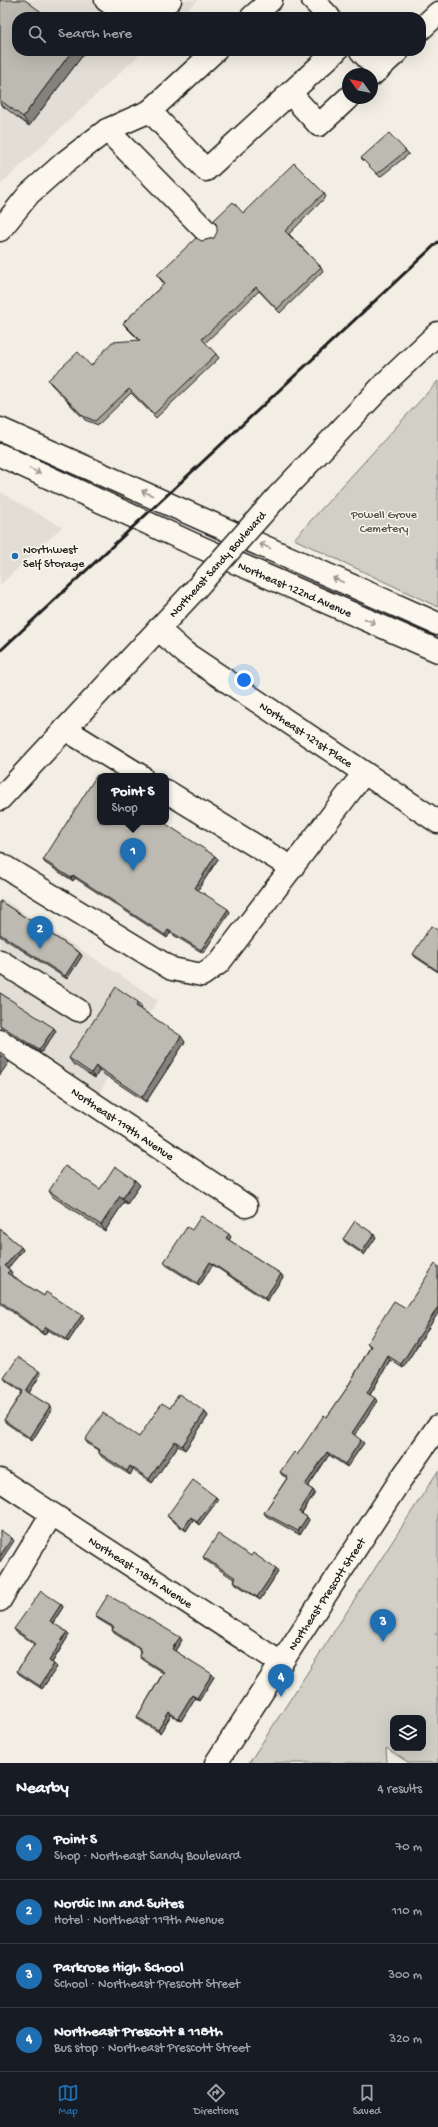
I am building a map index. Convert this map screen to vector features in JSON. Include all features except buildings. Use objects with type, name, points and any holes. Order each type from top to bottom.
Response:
[{"type":"main road","points":[[106,0],[120,10],[159,8],[170,0]]},
{"type":"main road","points":[[258,12],[271,0]]},
{"type":"main road","points":[[313,0],[324,12]]},
{"type":"main road","points":[[426,24],[438,13]]},
{"type":"main road","points":[[0,230],[29,194],[106,130],[150,111],[210,56]]},
{"type":"main road","points":[[150,111],[206,170],[331,56]]},
{"type":"main road","points":[[364,56],[372,68]]},
{"type":"main road","points":[[378,69],[393,56]]},
{"type":"main road","points":[[290,93],[319,125],[342,104]]},
{"type":"main road","points":[[106,130],[208,232]]},
{"type":"main road","name":"Northeast Sandy Boulevard","points":[[0,799],[193,592],[278,496],[386,382],[438,333]]},
{"type":"main road","name":"Northeast 122nd Avenue","points":[[0,429],[438,624]]},
{"type":"main road","name":"Northeast 122nd Avenue","points":[[0,455],[193,544],[438,652]]},
{"type":"main road","name":"Northeast 121st Place","points":[[158,629],[185,653],[438,822]]},
{"type":"main road","points":[[65,729],[136,773]]},
{"type":"main road","points":[[0,864],[172,969],[202,975],[219,963],[364,773]]},
{"type":"main road","points":[[169,793],[292,868]]},
{"type":"main road","points":[[0,960],[78,1010]]},
{"type":"main road","name":"Northeast 119th Avenue","points":[[0,1041],[246,1206]]},
{"type":"main road","name":"Northeast Prescott Street","points":[[216,1763],[401,1479],[438,1426]]},
{"type":"main road","name":"Northeast 118th Avenue","points":[[0,1480],[51,1515],[281,1663]]},
{"type":"main road","points":[[0,1600],[51,1515]]},
{"type":"shaded area","points":[[0,0],[198,0],[185,12],[12,12],[12,56],[138,56],[0,185]]},
{"type":"shaded area","name":"Northwest Self Storage","points":[[0,492],[62,527],[0,585]]},
{"type":"shaded area","points":[[0,897],[158,1000],[97,1096],[0,1032]]},
{"type":"green space","name":"Powell Grove Cemetery","points":[[438,381],[438,607],[294,539]]},
{"type":"green space","points":[[438,1471],[438,1633],[435,1634],[438,1634],[438,1666],[435,1668],[438,1670],[438,1763],[409,1763],[391,1751],[426,1751],[426,1715],[390,1715],[390,1751],[386,1748],[387,1763],[249,1763]]},
{"type":"railway","points":[[0,651],[438,242]]},
{"type":"place","name":"Northwest Self Storage","points":[[15,556]]},
{"type":"place","name":"Point S","points":[[133,871]]},
{"type":"place","name":"Nordic Inn and Suites","points":[[40,949]]},
{"type":"place","name":"Parkrose High School","points":[[383,1642]]},
{"type":"place","name":"Northeast Prescott & 118th","points":[[281,1697]]}]
